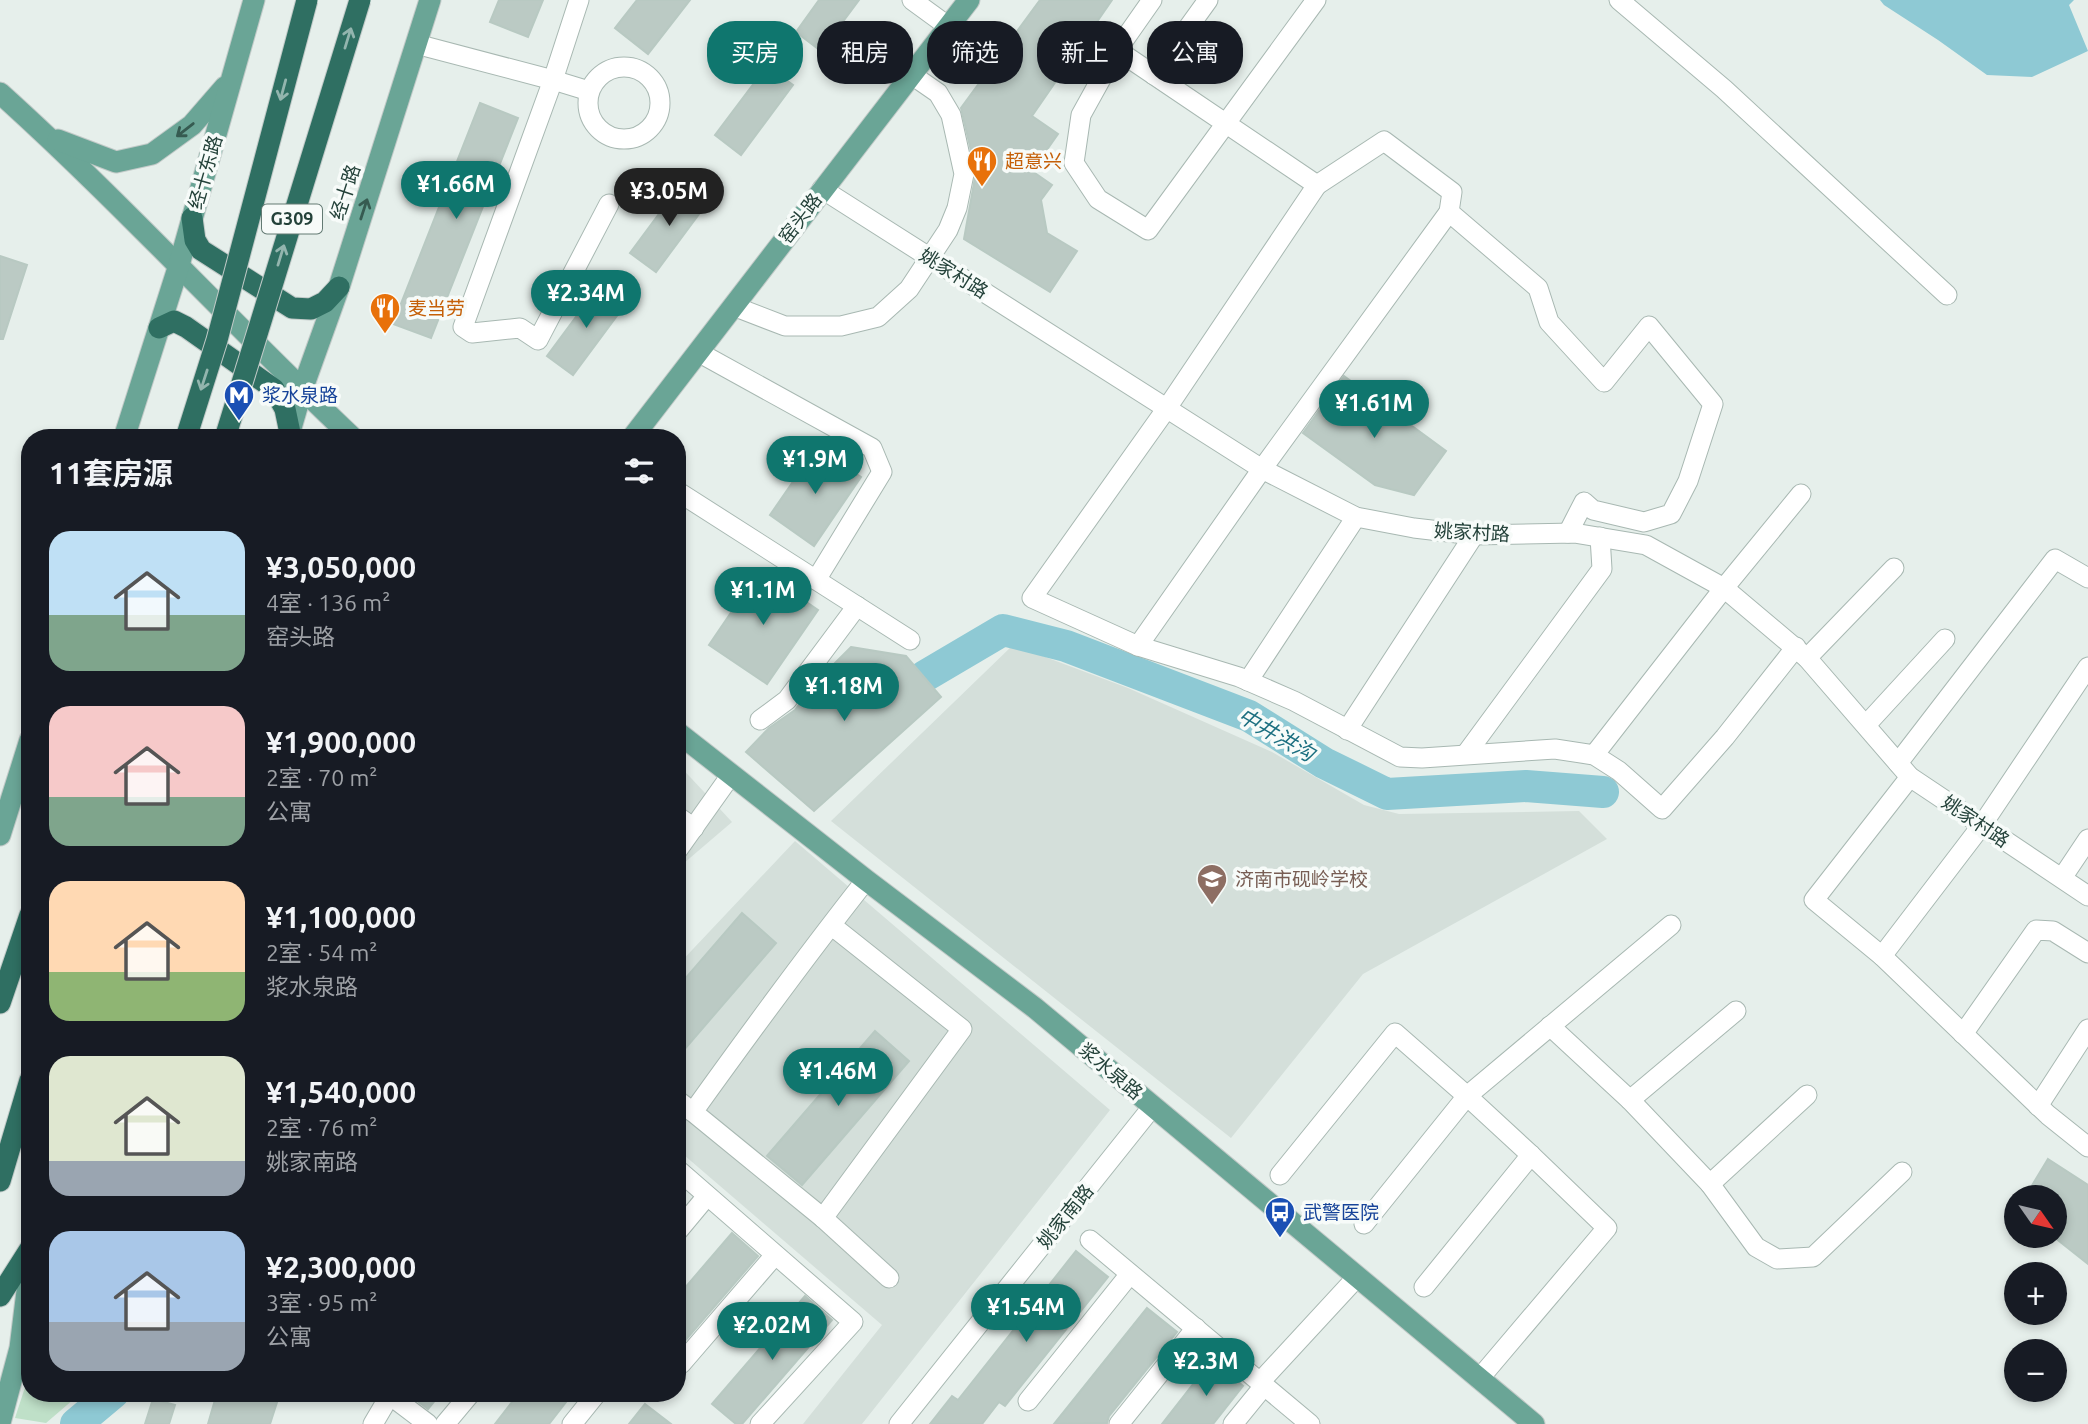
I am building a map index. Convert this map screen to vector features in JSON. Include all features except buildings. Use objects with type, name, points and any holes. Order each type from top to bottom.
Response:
[{"type":"highway","name":"G309","points":[[189,429],[218,340],[307,0]]},
{"type":"highway","name":"G309","points":[[228,429],[360,0]]},
{"type":"highway","points":[[192,218],[195,240],[201,250],[292,307],[311,309],[325,302],[339,287]]},
{"type":"highway","points":[[159,328],[174,321],[186,327],[274,389],[285,409],[288,429]]},
{"type":"highway","points":[[0,1003],[21,941]]},
{"type":"highway","points":[[0,1181],[21,1110]]},
{"type":"highway","points":[[0,1296],[21,1263]]},
{"type":"main road","points":[[47,135],[116,162],[152,154],[192,125],[231,80],[254,0]]},
{"type":"main road","name":"经十路","points":[[291,429],[430,0]]},
{"type":"main road","name":"窑头路","points":[[954,21],[970,0]]},
{"type":"main road","name":"窑头路","points":[[913,74],[927,56]]},
{"type":"main road","name":"经十东路","points":[[179,265],[231,80]]},
{"type":"main road","name":"窑头路","points":[[639,429],[905,84]]},
{"type":"main road","points":[[0,93],[47,135],[343,429]]},
{"type":"main road","points":[[127,429],[179,265]]},
{"type":"main road","name":"浆水泉路","points":[[686,739],[1035,1008],[1534,1424]]},
{"type":"main road","points":[[0,835],[21,768]]},
{"type":"main road","points":[[0,1423],[21,1340]]},
{"type":"street","points":[[579,0],[553,80],[463,327],[472,333],[520,328],[538,340],[609,204]]},
{"type":"street","points":[[912,0],[941,21]]},
{"type":"street","points":[[1133,28],[1153,0]]},
{"type":"street","points":[[1193,21],[1208,0]]},
{"type":"street","points":[[1098,84],[1081,115],[1074,163],[1097,199],[1148,230],[1317,0]]},
{"type":"street","points":[[1619,0],[1724,89],[1947,295]]},
{"type":"street","points":[[416,44],[589,91]]},
{"type":"street","points":[[733,306],[785,326],[841,326],[878,317],[909,289],[947,230],[957,208],[964,174],[951,115],[938,93],[913,76]]},
{"type":"street","points":[[1167,84],[1317,185]]},
{"type":"street","points":[[1138,646],[1262,469],[1449,212],[1452,192],[1384,141],[1317,185],[1167,408],[1032,598],[1138,646],[1248,681],[1400,757],[1422,758],[1555,749],[1594,754],[1619,771],[1662,809],[1801,652],[1894,568]]},
{"type":"street","name":"姚家村路","points":[[822,190],[1262,469],[1356,517],[1414,528],[1474,535],[1567,533],[1646,545],[1724,587],[1801,652],[1904,770],[2088,896]]},
{"type":"street","points":[[1449,212],[1538,288],[1549,322],[1604,383],[1649,326],[1713,404],[1688,481],[1671,514],[1644,522],[1593,510],[1584,502],[1567,533]]},
{"type":"street","points":[[698,352],[872,448],[882,472],[816,580]]},
{"type":"street","points":[[1594,754],[1724,587],[1801,494]]},
{"type":"street","points":[[686,497],[910,640]]},
{"type":"street","points":[[1248,681],[1356,517]]},
{"type":"street","points":[[1347,730],[1474,535]]},
{"type":"street","points":[[1466,754],[1602,569],[1600,537]]},
{"type":"street","points":[[2055,559],[2088,578]]},
{"type":"street","points":[[2055,559],[2088,587]]},
{"type":"street","points":[[2055,559],[1814,900],[1882,956],[2038,1106],[2088,1147]]},
{"type":"street","points":[[760,719],[786,700],[857,606]]},
{"type":"street","points":[[1866,725],[1945,639]]},
{"type":"street","points":[[1882,956],[1982,825],[2088,667]]},
{"type":"street","points":[[686,839],[730,775]]},
{"type":"street","points":[[686,822],[694,828]]},
{"type":"street","points":[[2062,878],[2088,839]]},
{"type":"street","points":[[686,1105],[866,880]]},
{"type":"street","points":[[823,1218],[962,1029],[831,925]]},
{"type":"street","points":[[1364,1224],[1467,1096],[1671,925]]},
{"type":"street","points":[[1963,1034],[2036,930],[2053,931],[2088,953]]},
{"type":"street","points":[[1630,1100],[1736,1011]]},
{"type":"street","points":[[1550,1026],[1630,1100],[1710,1184],[1756,1247],[1777,1259],[1813,1257],[1902,1172]]},
{"type":"street","points":[[2038,1106],[2088,1029]]},
{"type":"street","points":[[1280,1175],[1395,1033],[1467,1096],[1607,1228],[1479,1379]]},
{"type":"street","points":[[1710,1184],[1807,1095]]},
{"type":"street","name":"姚家南路","points":[[899,1424],[1153,1106]]},
{"type":"street","points":[[686,1107],[823,1218],[889,1278]]},
{"type":"street","points":[[1424,1286],[1531,1155]]},
{"type":"street","points":[[686,1177],[853,1322],[760,1424]]},
{"type":"street","points":[[686,1221],[707,1196]]},
{"type":"street","points":[[1090,1240],[1310,1424]]},
{"type":"street","points":[[686,1358],[775,1255]]},
{"type":"street","points":[[1028,1401],[1130,1274]]},
{"type":"street","points":[[1233,1424],[1262,1384],[1357,1277]]},
{"type":"street","points":[[1119,1424],[1196,1328]]},
{"type":"street","points":[[373,1424],[385,1402]]},
{"type":"street","points":[[399,1402],[428,1424]]},
{"type":"street","points":[[445,1424],[463,1402]]},
{"type":"street","points":[[572,1424],[590,1402]]},
{"type":"shaded area","name":"济南市砚岭学校","points":[[1013,645],[1128,688],[1272,752],[1364,805],[1399,814],[1579,811],[1607,839],[1363,974],[1231,1138],[831,821]]},
{"type":"shaded area","points":[[686,773],[732,822],[686,861]]},
{"type":"shaded area","points":[[795,841],[1110,1110],[862,1424],[803,1424],[882,1325],[686,1157],[686,956]]},
{"type":"green space","points":[[21,1400],[21,1402],[70,1402],[46,1423],[15,1418]]},
{"type":"water","points":[[1880,0],[2074,0],[2069,5],[2088,51],[2032,77],[1987,75]]},
{"type":"waterway","name":"中井洪沟","points":[[925,676],[1003,630],[1066,646],[1249,716],[1324,763],[1387,794],[1526,786],[1603,792]]},
{"type":"waterway","name":"中井洪沟","points":[[76,1424],[102,1402]]},
{"type":"place","name":"超意兴","points":[[982,188]]},
{"type":"place","name":"麦当劳","points":[[385,335]]},
{"type":"place","name":"浆水泉路","points":[[239,422]]},
{"type":"place","name":"济南市砚岭学校","points":[[1212,906]]},
{"type":"place","name":"武警医院","points":[[1280,1239]]}]
